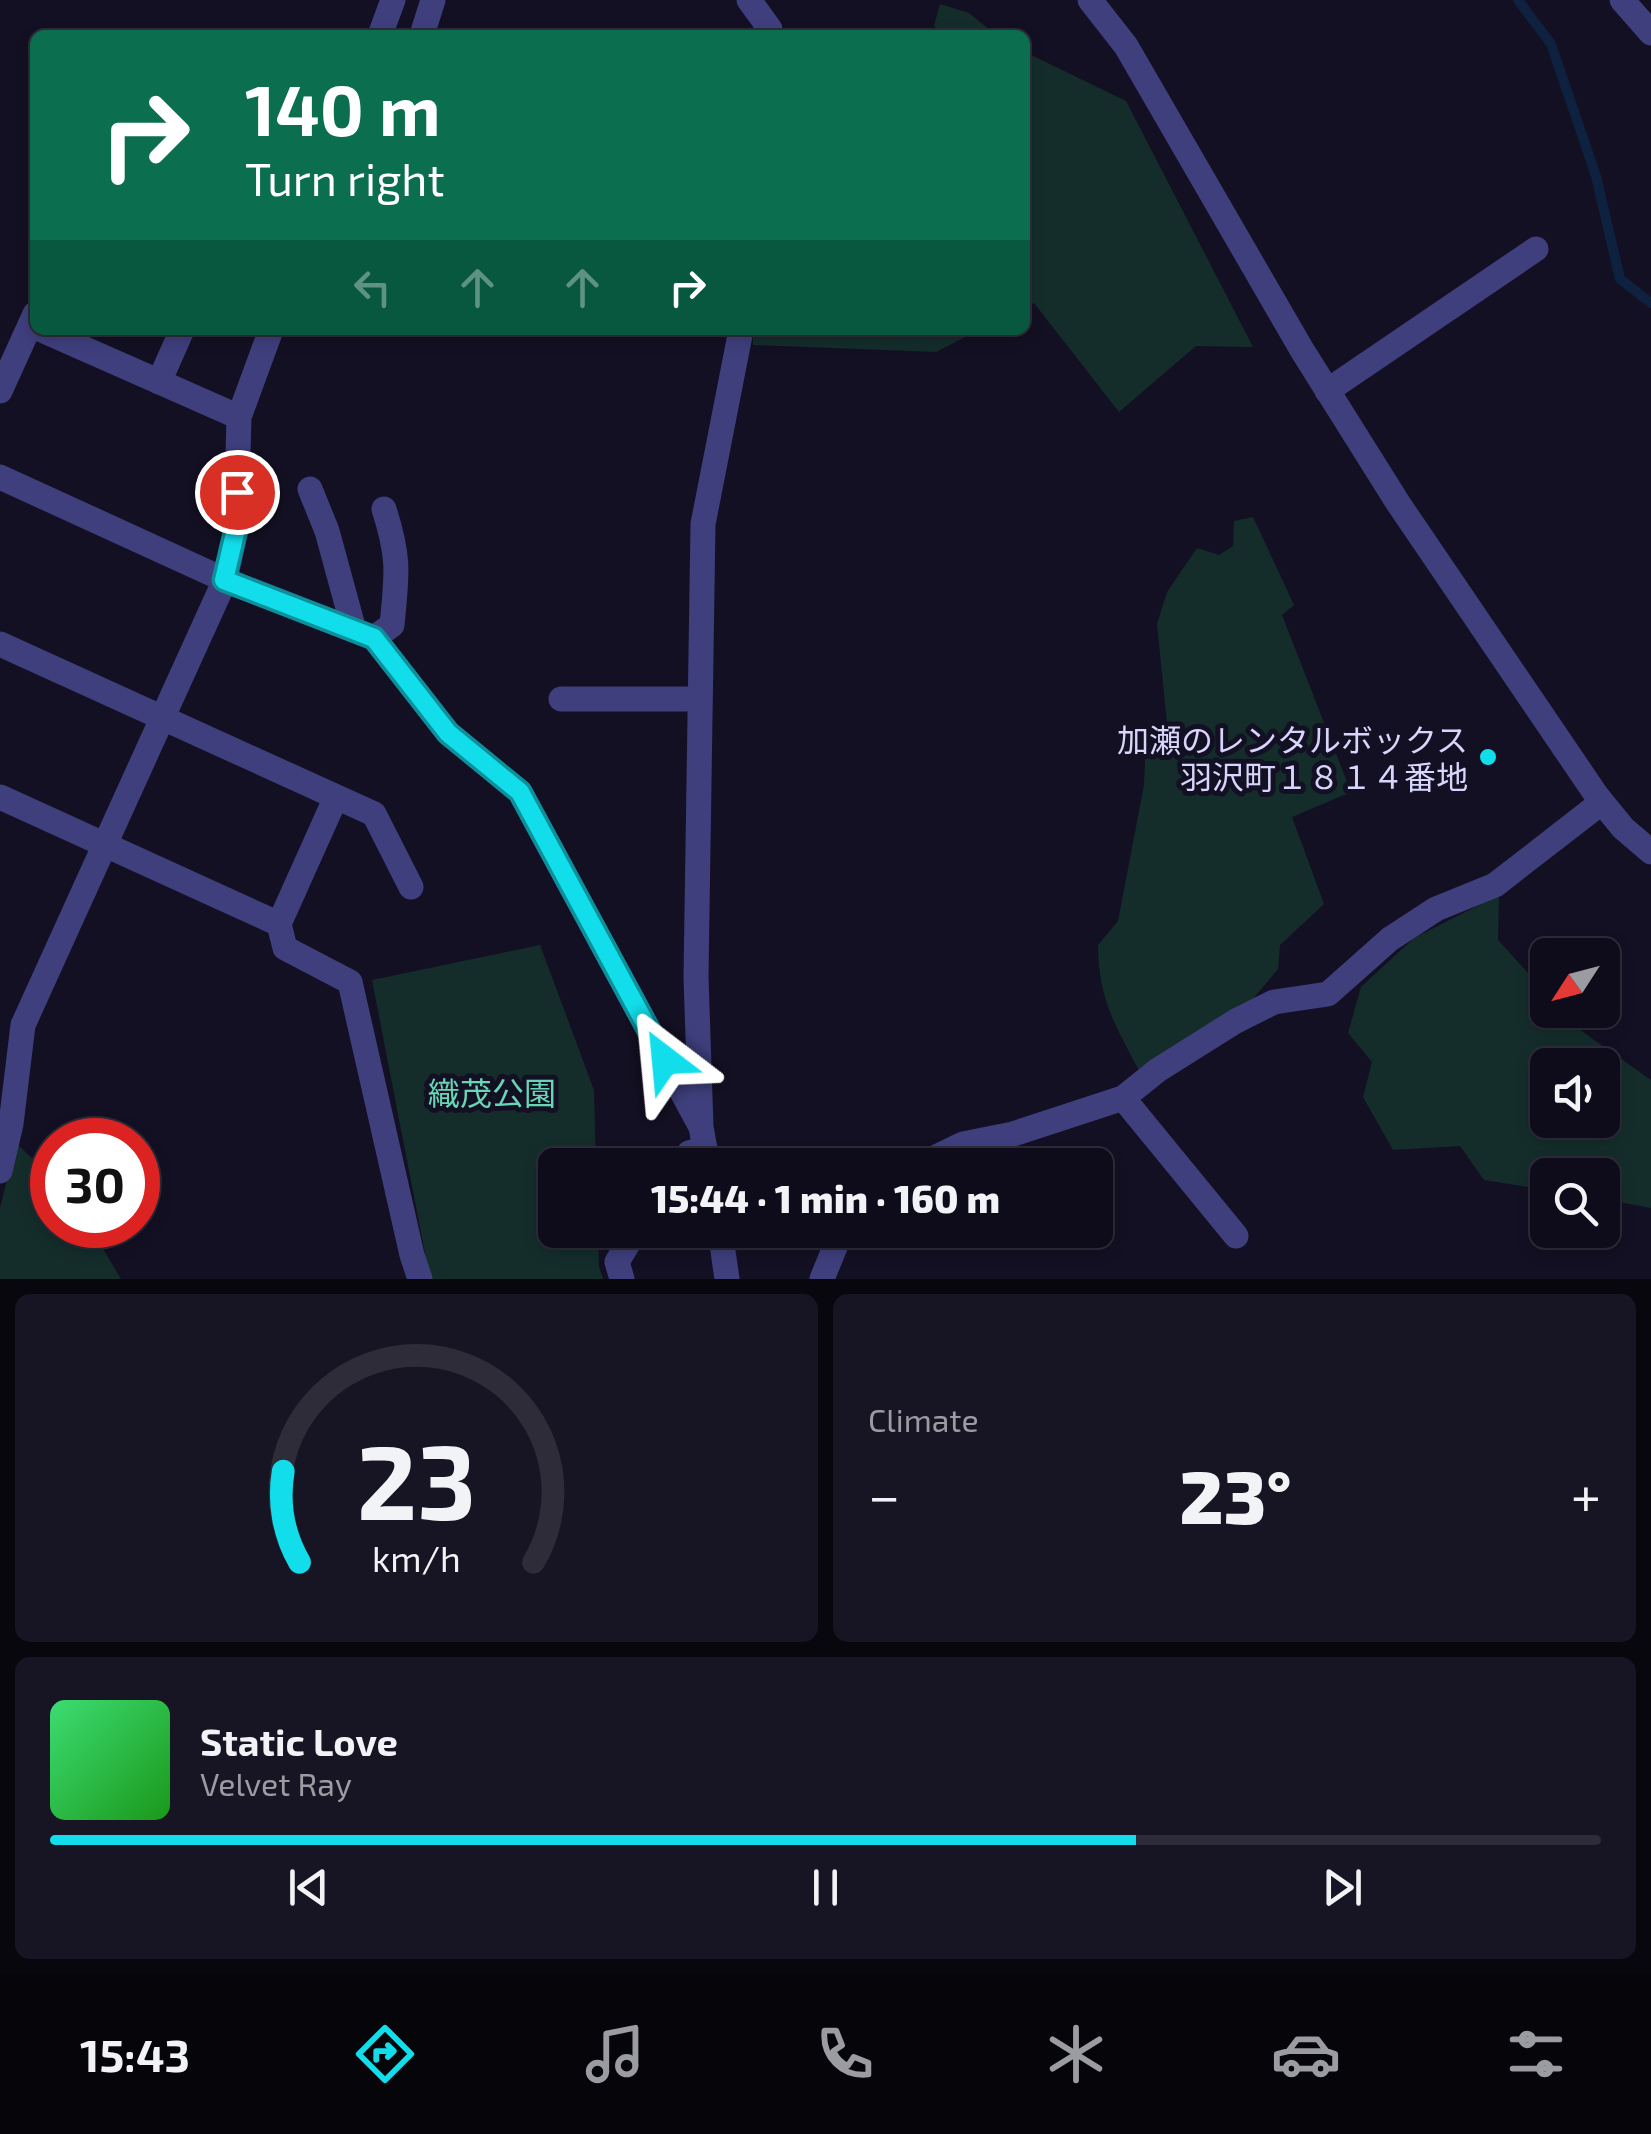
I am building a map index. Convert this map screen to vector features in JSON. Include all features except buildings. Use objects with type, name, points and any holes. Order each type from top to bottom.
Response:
[{"type":"street","points":[[382,30],[393,0]]},
{"type":"street","points":[[424,30],[434,0]]},
{"type":"street","points":[[749,0],[770,30]]},
{"type":"street","points":[[1090,0],[1126,46],[1398,503],[1602,802],[1623,828],[1651,852]]},
{"type":"street","points":[[1622,0],[1651,33]]},
{"type":"street","points":[[1328,391],[1536,249]]},
{"type":"street","points":[[0,391],[30,335]]},
{"type":"street","points":[[59,335],[239,417]]},
{"type":"street","points":[[159,382],[180,335]]},
{"type":"street","points":[[0,1171],[23,1024],[224,580],[236,529],[239,417],[269,335]]},
{"type":"street","points":[[705,1147],[696,978],[703,524],[739,335]]},
{"type":"street","points":[[0,477],[224,580],[364,634],[392,625],[397,550],[384,508]]},
{"type":"street","points":[[310,488],[364,634],[448,733],[520,792],[705,1147]]},
{"type":"street","points":[[0,644],[374,814],[410,887]]},
{"type":"street","points":[[561,699],[700,699]]},
{"type":"street","points":[[0,797],[279,924]]},
{"type":"street","points":[[336,797],[279,924],[286,948],[350,982],[420,1279]]},
{"type":"street","points":[[955,1148],[1013,1134],[1123,1098],[1158,1070],[1274,1002],[1328,994],[1390,939],[1436,909],[1495,885],[1602,802]]},
{"type":"street","points":[[1123,1098],[1236,1236]]},
{"type":"street","points":[[723,1248],[727,1279]]},
{"type":"street","points":[[822,1279],[835,1248]]},
{"type":"green space","points":[[940,4],[969,13],[990,30],[938,30],[934,26]]},
{"type":"green space","points":[[1030,54],[1126,101],[1253,347],[1196,346],[1119,412],[1034,303],[1030,305]]},
{"type":"green space","points":[[753,335],[969,335],[936,352],[753,345]]},
{"type":"green space","points":[[1253,517],[1294,605],[1282,615],[1351,792],[1292,817],[1324,904],[1280,945],[1278,969],[1252,1000],[1141,1074],[1105,997],[1098,945],[1118,921],[1144,785],[1146,739],[1167,723],[1157,624],[1167,592],[1197,548],[1219,555],[1233,546],[1234,521]]},
{"type":"green space","points":[[1499,895],[1498,940],[1530,975],[1530,1028],[1579,1028],[1606,1048],[1530,1048],[1530,1138],[1620,1138],[1620,1058],[1651,1080],[1651,1208],[1620,1202],[1620,1158],[1530,1158],[1530,1187],[1484,1180],[1460,1146],[1393,1150],[1363,1097],[1372,1062],[1348,1033],[1361,987],[1414,938]]},
{"type":"green space","name":"織茂公園","points":[[540,945],[594,1090],[596,1148],[538,1148],[538,1248],[598,1248],[603,1279],[430,1279],[372,980]]},
{"type":"green space","points":[[16,1143],[30,1156],[30,1248],[103,1248],[121,1279],[0,1279],[0,1208]]},
{"type":"waterway","points":[[1518,0],[1551,44],[1596,176],[1620,279],[1651,303]]},
{"type":"place","name":"加瀬のレンタルボックス 羽沢町１８１４番地","points":[[1488,757]]},
{"type":"route","points":[[237,492],[236,529],[224,580],[374,638],[448,733],[520,792],[665,1060]]}]
